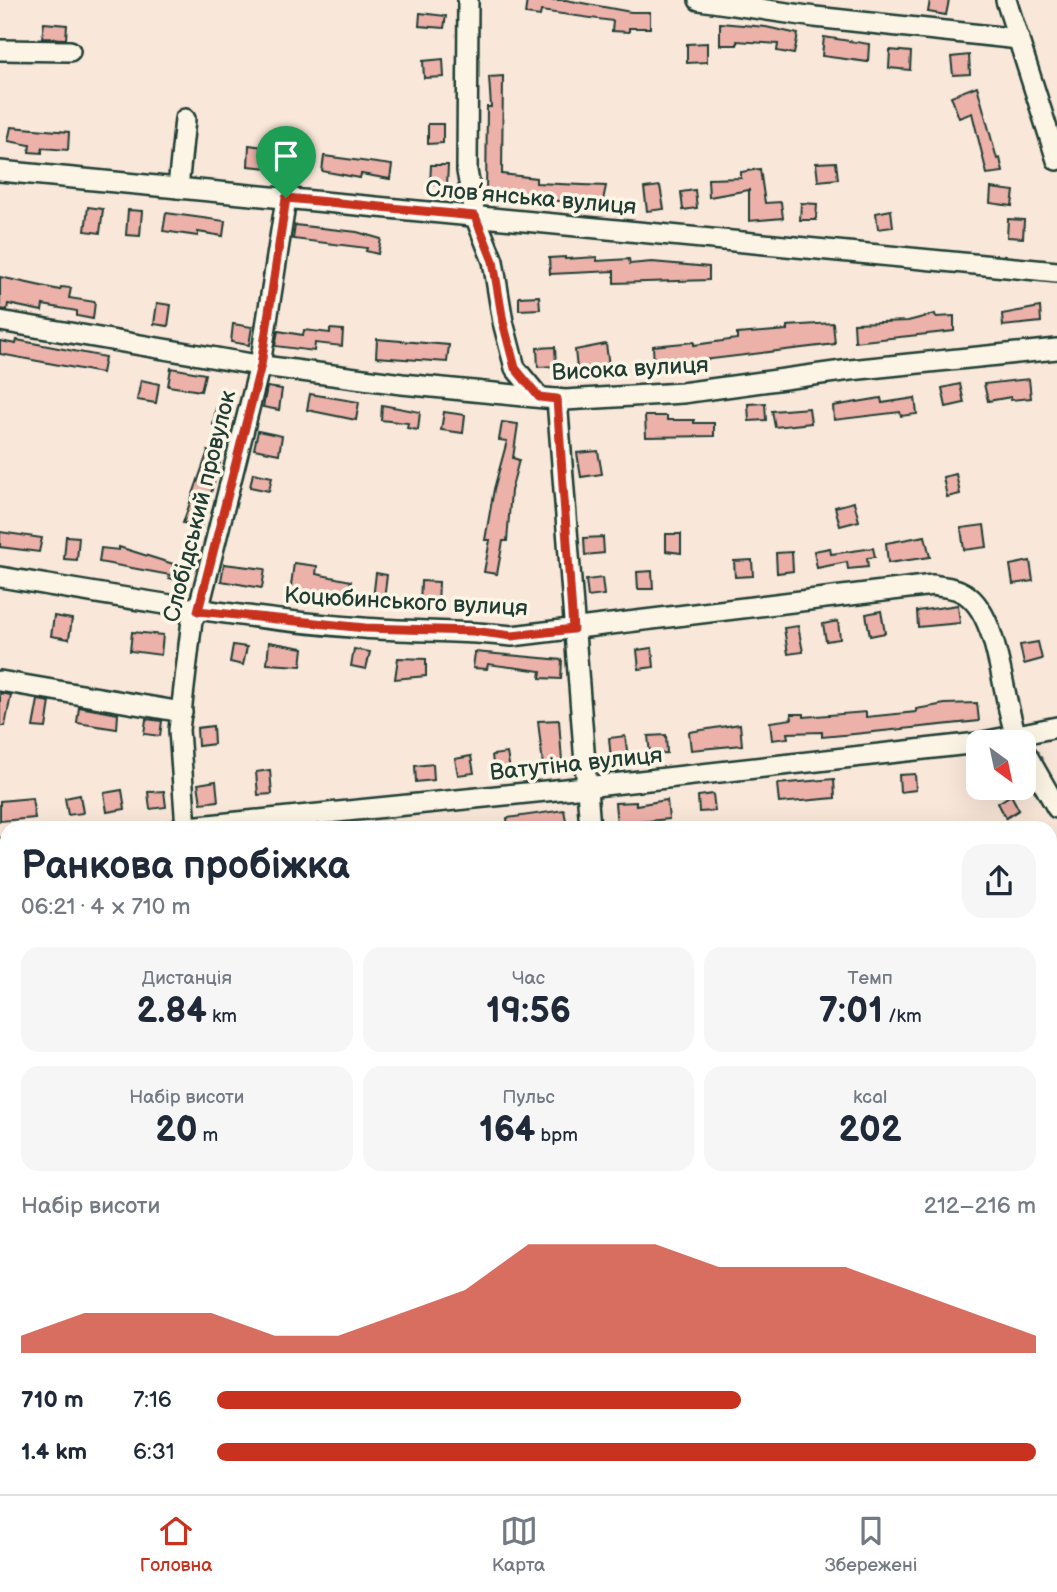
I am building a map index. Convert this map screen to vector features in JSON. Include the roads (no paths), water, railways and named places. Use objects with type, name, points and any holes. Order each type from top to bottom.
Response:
[{"type":"street","points":[[468,0],[467,171],[475,216],[493,261],[503,322],[515,368],[548,398],[589,787],[590,821]]},
{"type":"street","points":[[699,0],[815,17],[1019,39]]},
{"type":"street","points":[[1006,0],[1057,160]]},
{"type":"street","points":[[0,50],[70,51]]},
{"type":"street","points":[[178,188],[185,119]]},
{"type":"street","name":"Слов’янська вулиця","points":[[0,172],[1057,272]]},
{"type":"street","name":"Слобідський провулок","points":[[186,821],[179,730],[192,620],[198,611],[261,365],[286,198]]},
{"type":"street","name":"Висока вулиця","points":[[0,321],[261,365],[402,384],[548,398],[682,393],[850,370],[1057,349]]},
{"type":"street","name":"Коцюбинського вулиця","points":[[0,577],[198,611],[365,628],[473,631],[512,636],[920,586],[960,591],[973,601],[996,646],[1017,730]]},
{"type":"street","points":[[0,681],[182,712]]},
{"type":"street","name":"Ватутіна вулиця","points":[[1036,736],[1057,727]]},
{"type":"street","name":"Ватутіна вулиця","points":[[246,821],[589,787],[966,744]]},
{"type":"street","points":[[1036,771],[1057,808]]}]
